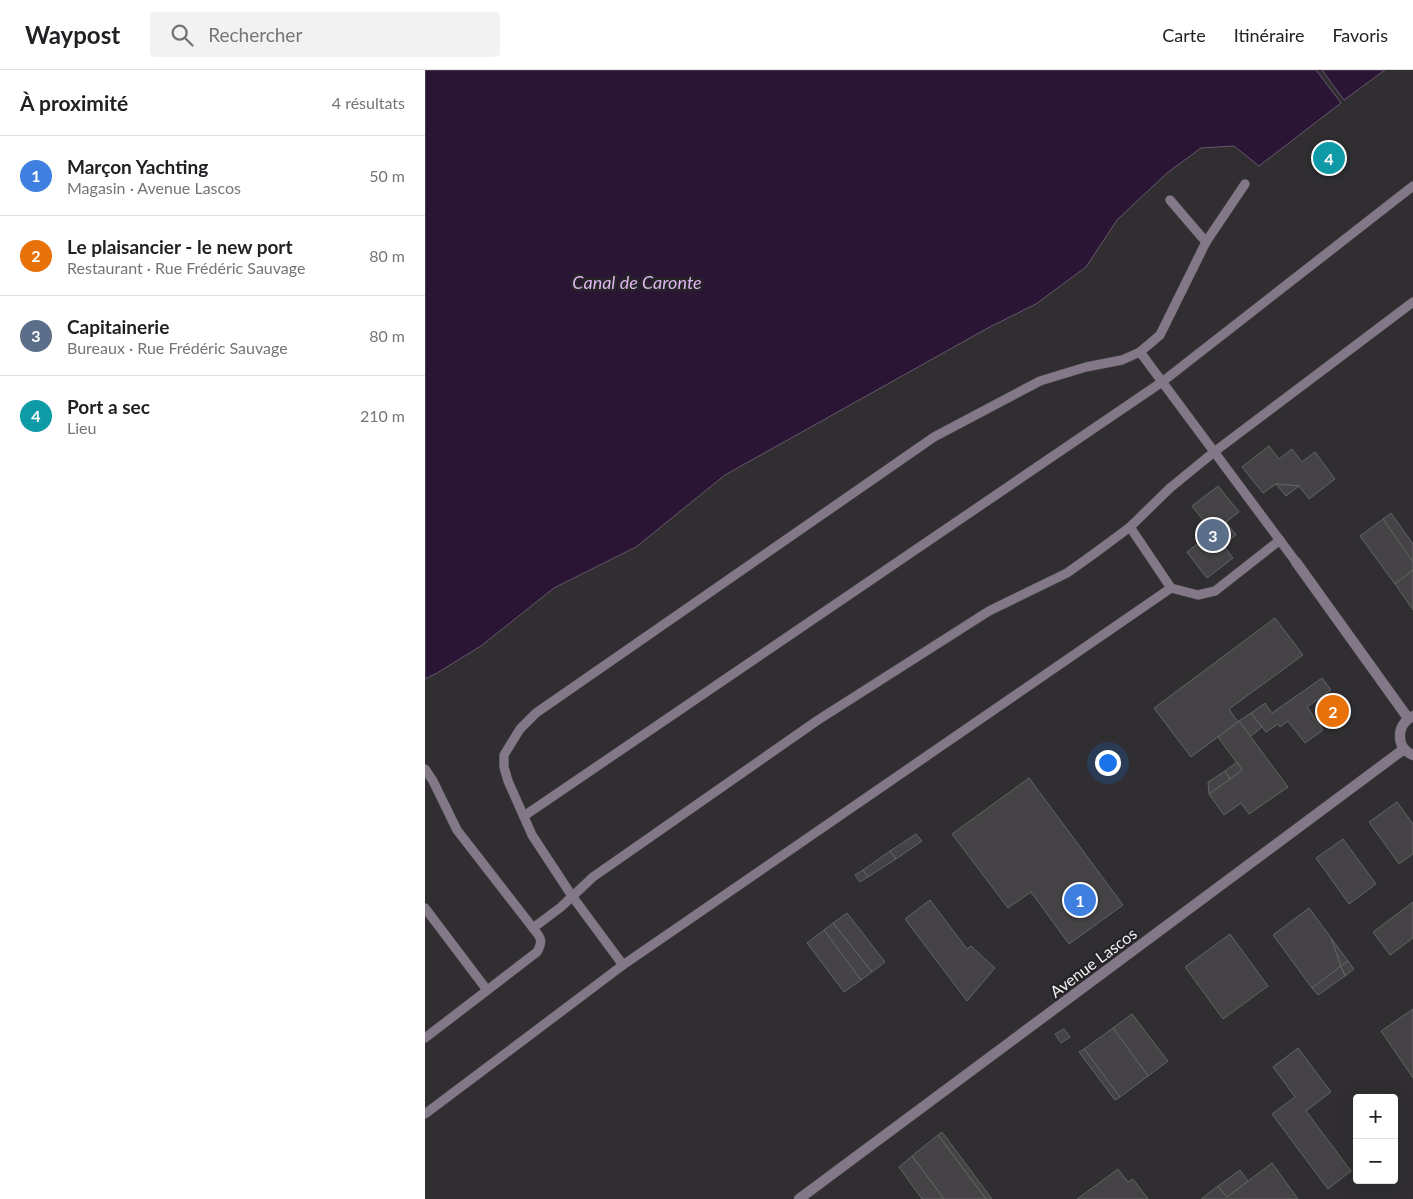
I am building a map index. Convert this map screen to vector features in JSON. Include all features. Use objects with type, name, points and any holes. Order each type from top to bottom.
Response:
[{"type":"street","points":[[1296,562],[1411,717],[1400,729],[1399,736],[1409,752]]},
{"type":"street","name":"Avenue Lascos","points":[[799,1199],[1409,752]]},
{"type":"lane","points":[[623,965],[572,896],[533,835],[508,781],[504,767],[504,756],[520,729],[536,713],[934,437],[1040,381],[1086,367],[1122,360],[1140,352],[1160,336],[1206,242],[1245,184]]},
{"type":"lane","points":[[524,816],[1162,382],[1413,186]]},
{"type":"lane","points":[[1170,200],[1206,242]]},
{"type":"lane","points":[[533,928],[593,877],[818,720],[989,611],[1067,573],[1130,527],[1170,488],[1214,452],[1413,302]]},
{"type":"lane","points":[[1140,352],[1296,562]]},
{"type":"lane","points":[[1130,527],[1171,588],[1198,595],[1215,591],[1280,540]]},
{"type":"lane","points":[[425,1114],[623,965],[1171,588]]},
{"type":"lane","points":[[425,769],[433,780],[457,830],[541,938],[541,945],[537,952],[427,1033]]},
{"type":"lane","points":[[425,908],[487,990]]},
{"type":"water","name":"Canal de Caronte","points":[[425,70],[1316,70],[1341,103],[1259,166],[1234,146],[1201,148],[1167,173],[1117,220],[1086,267],[1036,304],[986,329],[725,475],[636,547],[554,588],[481,646],[425,679]]},
{"type":"water","points":[[1322,70],[1385,70],[1344,100]]},
{"type":"building","points":[[1269,446],[1279,459],[1292,449],[1302,462],[1315,452],[1335,479],[1309,499],[1299,486],[1276,484],[1263,493],[1242,467]]},
{"type":"building","points":[[1276,484],[1299,486],[1286,496]]},
{"type":"building","points":[[1218,486],[1239,512],[1226,522],[1223,545],[1233,558],[1207,578],[1187,552],[1196,545],[1199,545],[1201,534],[1198,530],[1203,520],[1192,506]]},
{"type":"building","points":[[1391,513],[1413,544],[1413,562],[1383,519]]},
{"type":"building","points":[[1383,519],[1413,562],[1413,570],[1395,584],[1360,536]]},
{"type":"building","points":[[1226,522],[1236,535],[1223,545]]},
{"type":"building","points":[[1413,570],[1413,610],[1395,584]]},
{"type":"building","points":[[1275,618],[1303,655],[1229,709],[1238,722],[1191,757],[1154,708]]},
{"type":"building","points":[[1322,678],[1331,690],[1307,707],[1323,730],[1305,743],[1288,721],[1280,727],[1278,724],[1266,732],[1251,713],[1265,703],[1272,713]]},
{"type":"building","points":[[1251,713],[1262,727],[1250,737],[1239,721]]},
{"type":"building","points":[[1239,721],[1288,787],[1249,814],[1241,803],[1224,815],[1209,794],[1242,770],[1218,737]]},
{"type":"building","points":[[1237,762],[1242,770],[1230,779],[1225,771]]},
{"type":"building","points":[[1225,771],[1230,779],[1209,794],[1208,782]]},
{"type":"building","points":[[1029,778],[1123,905],[1069,944],[1031,892],[1008,908],[952,834]]},
{"type":"building","points":[[1397,802],[1413,824],[1413,854],[1399,864],[1369,822]]},
{"type":"building","points":[[916,834],[922,841],[896,859],[890,851]]},
{"type":"building","points":[[1343,839],[1376,884],[1349,904],[1316,858]]},
{"type":"building","points":[[890,851],[896,859],[868,877],[863,870]]},
{"type":"building","points":[[863,870],[868,877],[860,882],[855,875]]},
{"type":"building","points":[[930,900],[967,949],[971,946],[995,968],[967,1001],[905,919]]},
{"type":"building","points":[[1413,902],[1413,938],[1390,955],[1373,932]]},
{"type":"building","points":[[1309,908],[1331,938],[1341,966],[1312,988],[1273,935]]},
{"type":"building","points":[[847,913],[885,962],[872,972],[833,923]]},
{"type":"building","points":[[833,923],[872,972],[861,980],[824,930]]},
{"type":"building","points":[[824,930],[861,980],[844,992],[807,943]]},
{"type":"building","points":[[1230,934],[1268,986],[1223,1019],[1185,967]]},
{"type":"building","points":[[1331,938],[1348,961],[1341,966]]},
{"type":"building","points":[[1348,961],[1354,969],[1345,976],[1341,966]]},
{"type":"building","points":[[1341,966],[1345,976],[1318,995],[1312,988]]},
{"type":"building","points":[[1413,1009],[1413,1078],[1381,1031]]},
{"type":"building","points":[[1132,1014],[1168,1061],[1148,1076],[1113,1028]]},
{"type":"building","points":[[1113,1028],[1148,1076],[1120,1097],[1084,1049]]},
{"type":"building","points":[[1064,1029],[1070,1037],[1061,1043],[1055,1034]]},
{"type":"building","points":[[1298,1048],[1331,1092],[1306,1111],[1351,1171],[1328,1189],[1272,1114],[1295,1097],[1273,1067]]},
{"type":"building","points":[[1084,1049],[1120,1097],[1115,1100],[1079,1052]]},
{"type":"building","points":[[942,1132],[992,1199],[986,1199],[938,1135]]},
{"type":"building","points":[[938,1135],[986,1199],[944,1199],[912,1156]]},
{"type":"building","points":[[912,1156],[944,1199],[922,1199],[899,1167]]},
{"type":"building","points":[[1272,1163],[1298,1199],[1201,1199],[1218,1186],[1227,1197]]},
{"type":"building","points":[[1118,1169],[1128,1182],[1133,1179],[1148,1199],[1077,1199]]},
{"type":"building","points":[[1240,1170],[1248,1181],[1227,1197],[1218,1186]]},
{"type":"place","name":"Port a sec","points":[[1329,158]]},
{"type":"place","name":"Capitainerie","points":[[1213,535]]},
{"type":"place","name":"Le plaisancier - le new port","points":[[1333,711]]},
{"type":"place","name":"Marçon Yachting","points":[[1080,900]]}]
